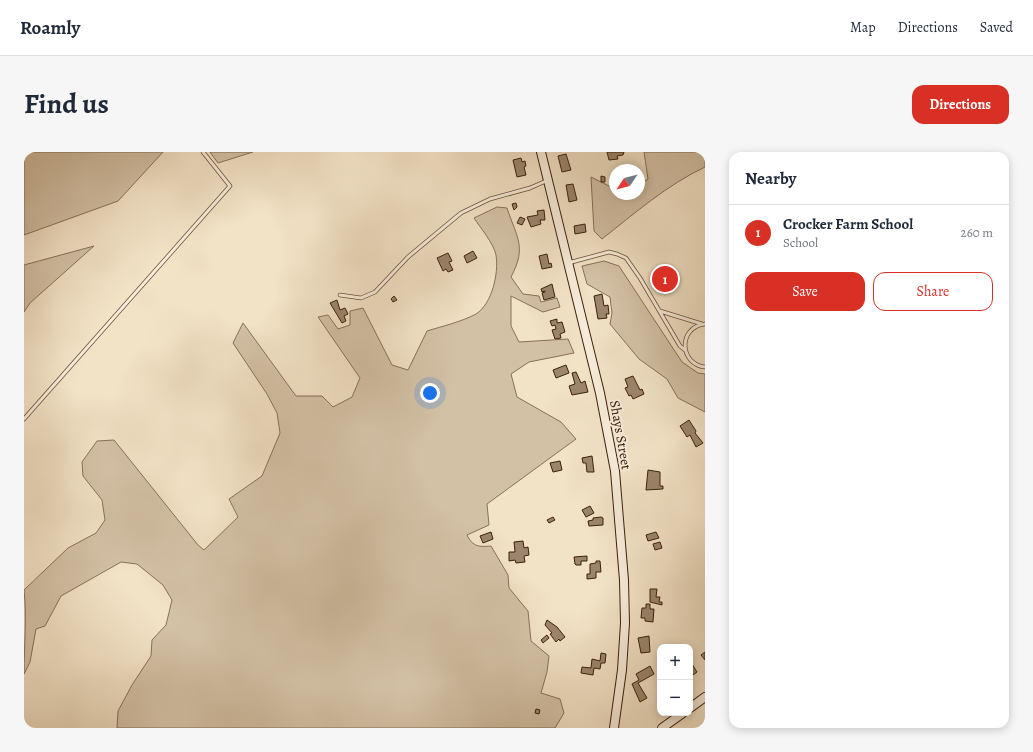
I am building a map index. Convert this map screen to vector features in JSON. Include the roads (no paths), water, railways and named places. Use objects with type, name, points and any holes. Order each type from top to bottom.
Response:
[{"type":"main road","name":"Shays Street","points":[[541,152],[606,418],[618,495],[626,623],[622,670],[614,728]]},
{"type":"main road","points":[[693,706],[705,697]]},
{"type":"main road","points":[[662,728],[679,716]]},
{"type":"lane","points":[[24,419],[230,186],[203,152]]},
{"type":"lane","points":[[340,295],[361,298],[375,292],[408,257],[461,213],[490,199],[530,188],[548,180]]},
{"type":"lane","points":[[568,263],[609,252],[622,256],[632,266],[676,340],[685,350],[692,362],[705,367]]},
{"type":"lane","points":[[660,311],[704,324]]},
{"type":"lane","points":[[685,350],[685,341],[689,333],[695,327],[704,324]]},
{"type":"place","name":"Crocker Farm School","points":[[665,279]]}]
